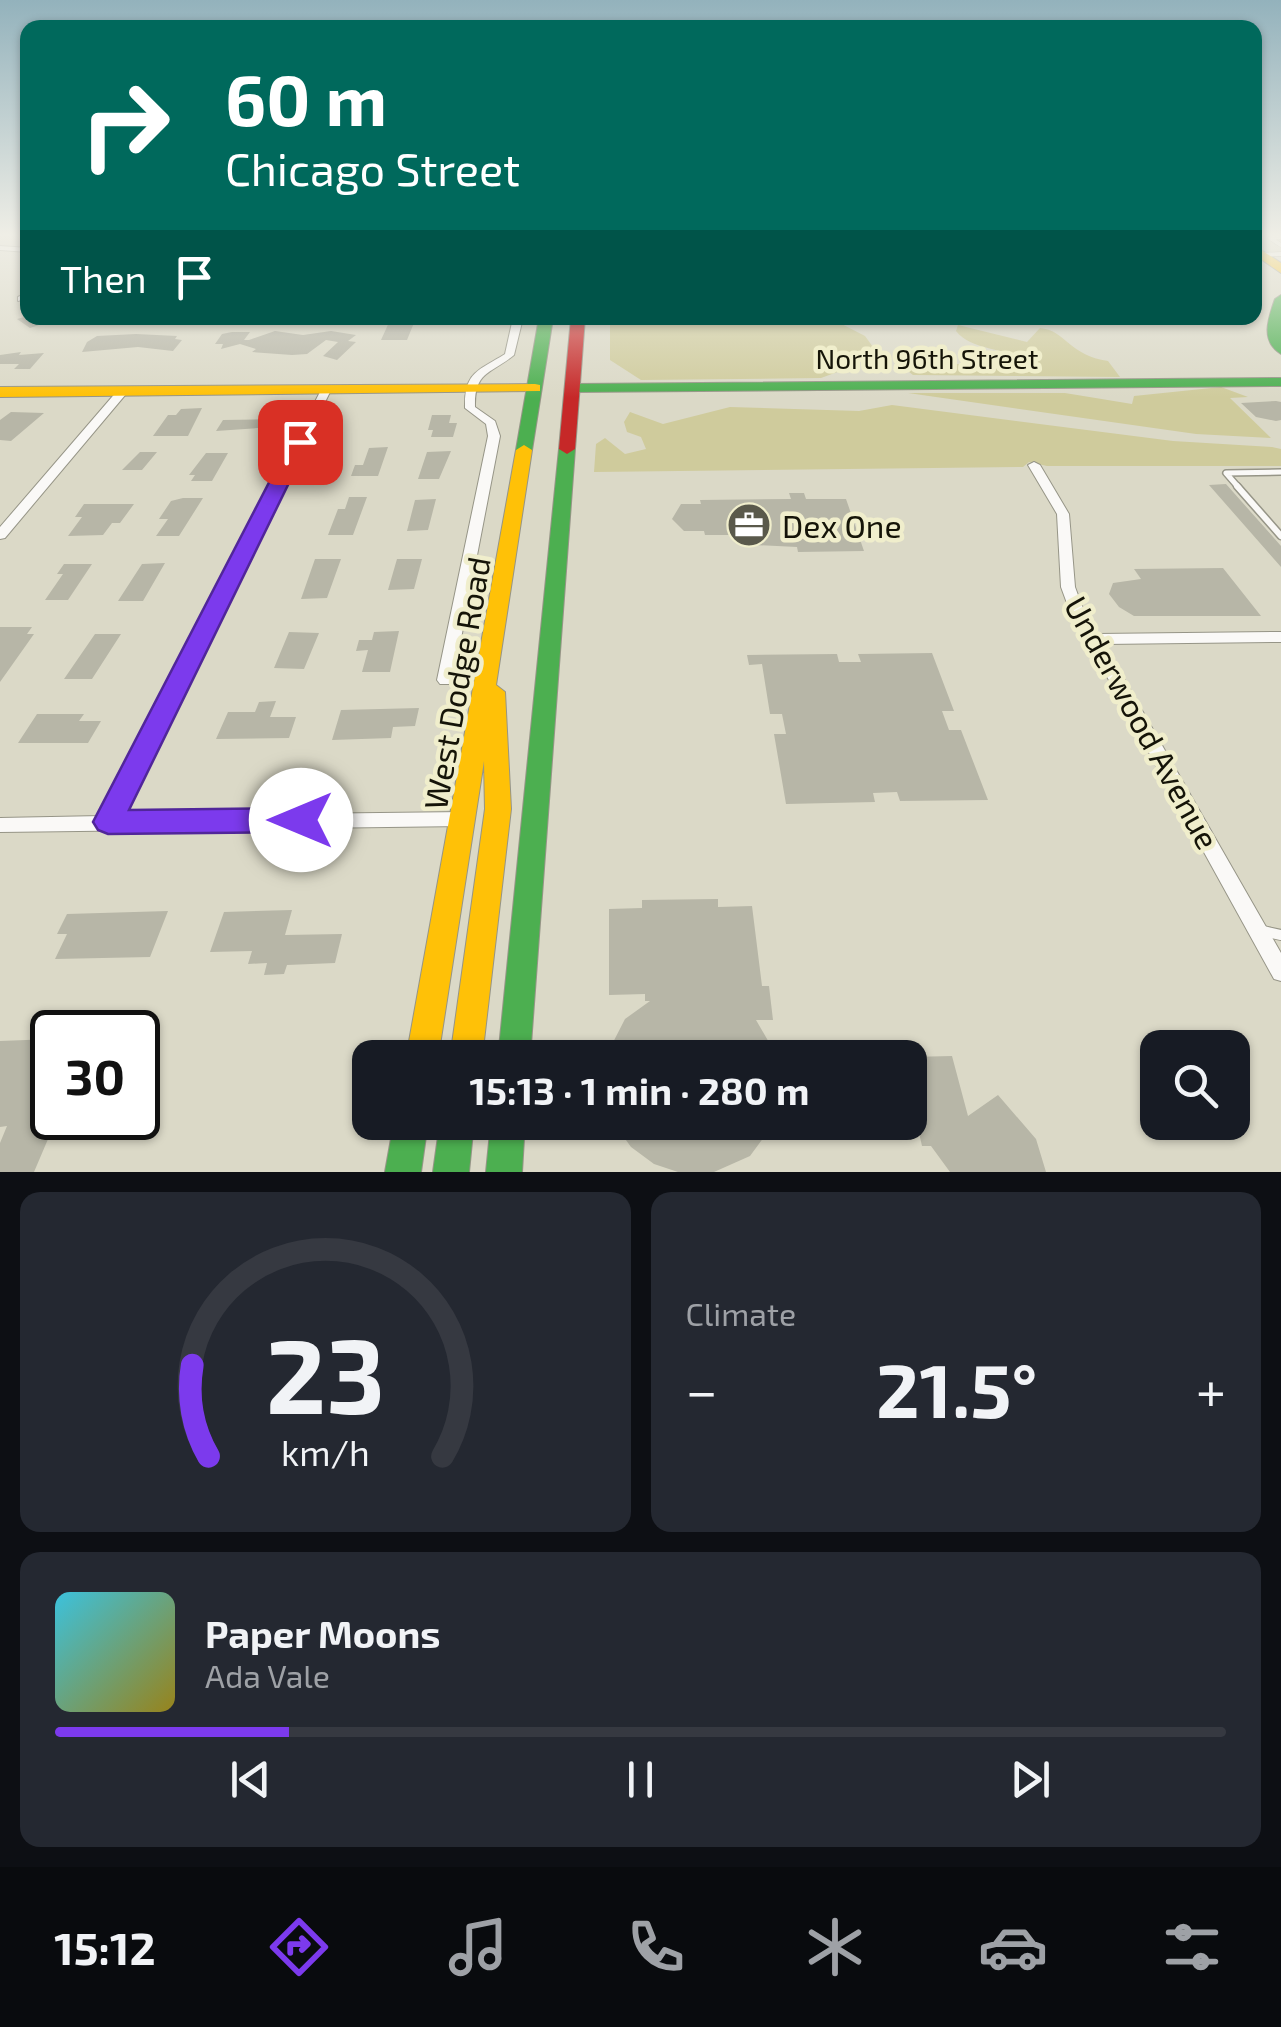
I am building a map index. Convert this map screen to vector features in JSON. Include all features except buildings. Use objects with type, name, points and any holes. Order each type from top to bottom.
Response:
[{"type":"main road","points":[[1278,312],[1272,336],[1281,350]]},
{"type":"main road","name":"West Dodge Road","points":[[425,1040],[545,325]]},
{"type":"main road","points":[[516,1040],[578,325]]},
{"type":"main road","name":"North 96th Street","points":[[573,388],[1281,382]]},
{"type":"main road","points":[[0,392],[535,388]]},
{"type":"main road","points":[[468,1040],[498,809],[499,740],[490,667]]},
{"type":"main road","points":[[402,1172],[408,1140]]},
{"type":"main road","points":[[451,1172],[455,1140]]},
{"type":"main road","points":[[504,1172],[508,1140]]},
{"type":"main road","points":[[514,1140],[518,1172]]},
{"type":"street","points":[[445,680],[494,436],[492,422],[470,408],[470,389],[476,373],[509,355],[516,325]]},
{"type":"street","points":[[108,822],[326,390]]},
{"type":"street","points":[[0,535],[122,392]]},
{"type":"street","name":"Underwood Avenue","points":[[1034,465],[1063,514],[1069,592],[1281,972]]},
{"type":"street","points":[[1094,639],[1281,637]]},
{"type":"street","points":[[0,824],[464,819]]},
{"type":"lane","points":[[1281,472],[1226,472],[1281,536]]},
{"type":"lane","points":[[1257,930],[1281,935]]},
{"type":"shaded area","points":[[610,325],[844,325],[865,336],[873,347],[868,356],[851,367],[821,378],[641,380],[610,360]]},
{"type":"shaded area","points":[[958,325],[1027,342],[1040,328],[1049,330],[1085,354],[1108,361],[1120,377],[913,375],[904,368],[912,364],[1000,364],[1019,360],[970,342],[956,331]]},
{"type":"shaded area","points":[[1221,387],[1248,397],[1230,398],[1271,438],[1196,434],[908,393],[1065,393],[1132,404],[1134,396]]},
{"type":"shaded area","points":[[892,405],[1173,441],[1272,447],[1281,449],[1281,466],[1047,466],[1029,462],[1023,467],[594,472],[596,444],[605,438],[625,454],[646,449],[641,437],[627,432],[624,422],[630,412],[663,424],[730,407],[859,411]]},
{"type":"traffic: fast","points":[[1281,299],[1272,328],[1281,350]]},
{"type":"traffic: fast","points":[[524,450],[545,325]]},
{"type":"traffic: fast","points":[[573,388],[1281,382]]},
{"type":"traffic: fast","points":[[516,1040],[567,449]]},
{"type":"traffic: fast","points":[[403,1172],[408,1140]]},
{"type":"traffic: fast","points":[[451,1172],[455,1140]]},
{"type":"traffic: fast","points":[[504,1172],[507,1140]]},
{"type":"traffic: slow","points":[[0,392],[535,388]]},
{"type":"traffic: slow","points":[[425,1040],[524,450]]},
{"type":"traffic: slow","points":[[468,1040],[498,809],[494,692]]},
{"type":"traffic: jam","points":[[567,449],[577,325]]},
{"type":"place","name":"Dex One","points":[[749,525]]},
{"type":"route","points":[[300,442],[108,822],[301,820]]}]
